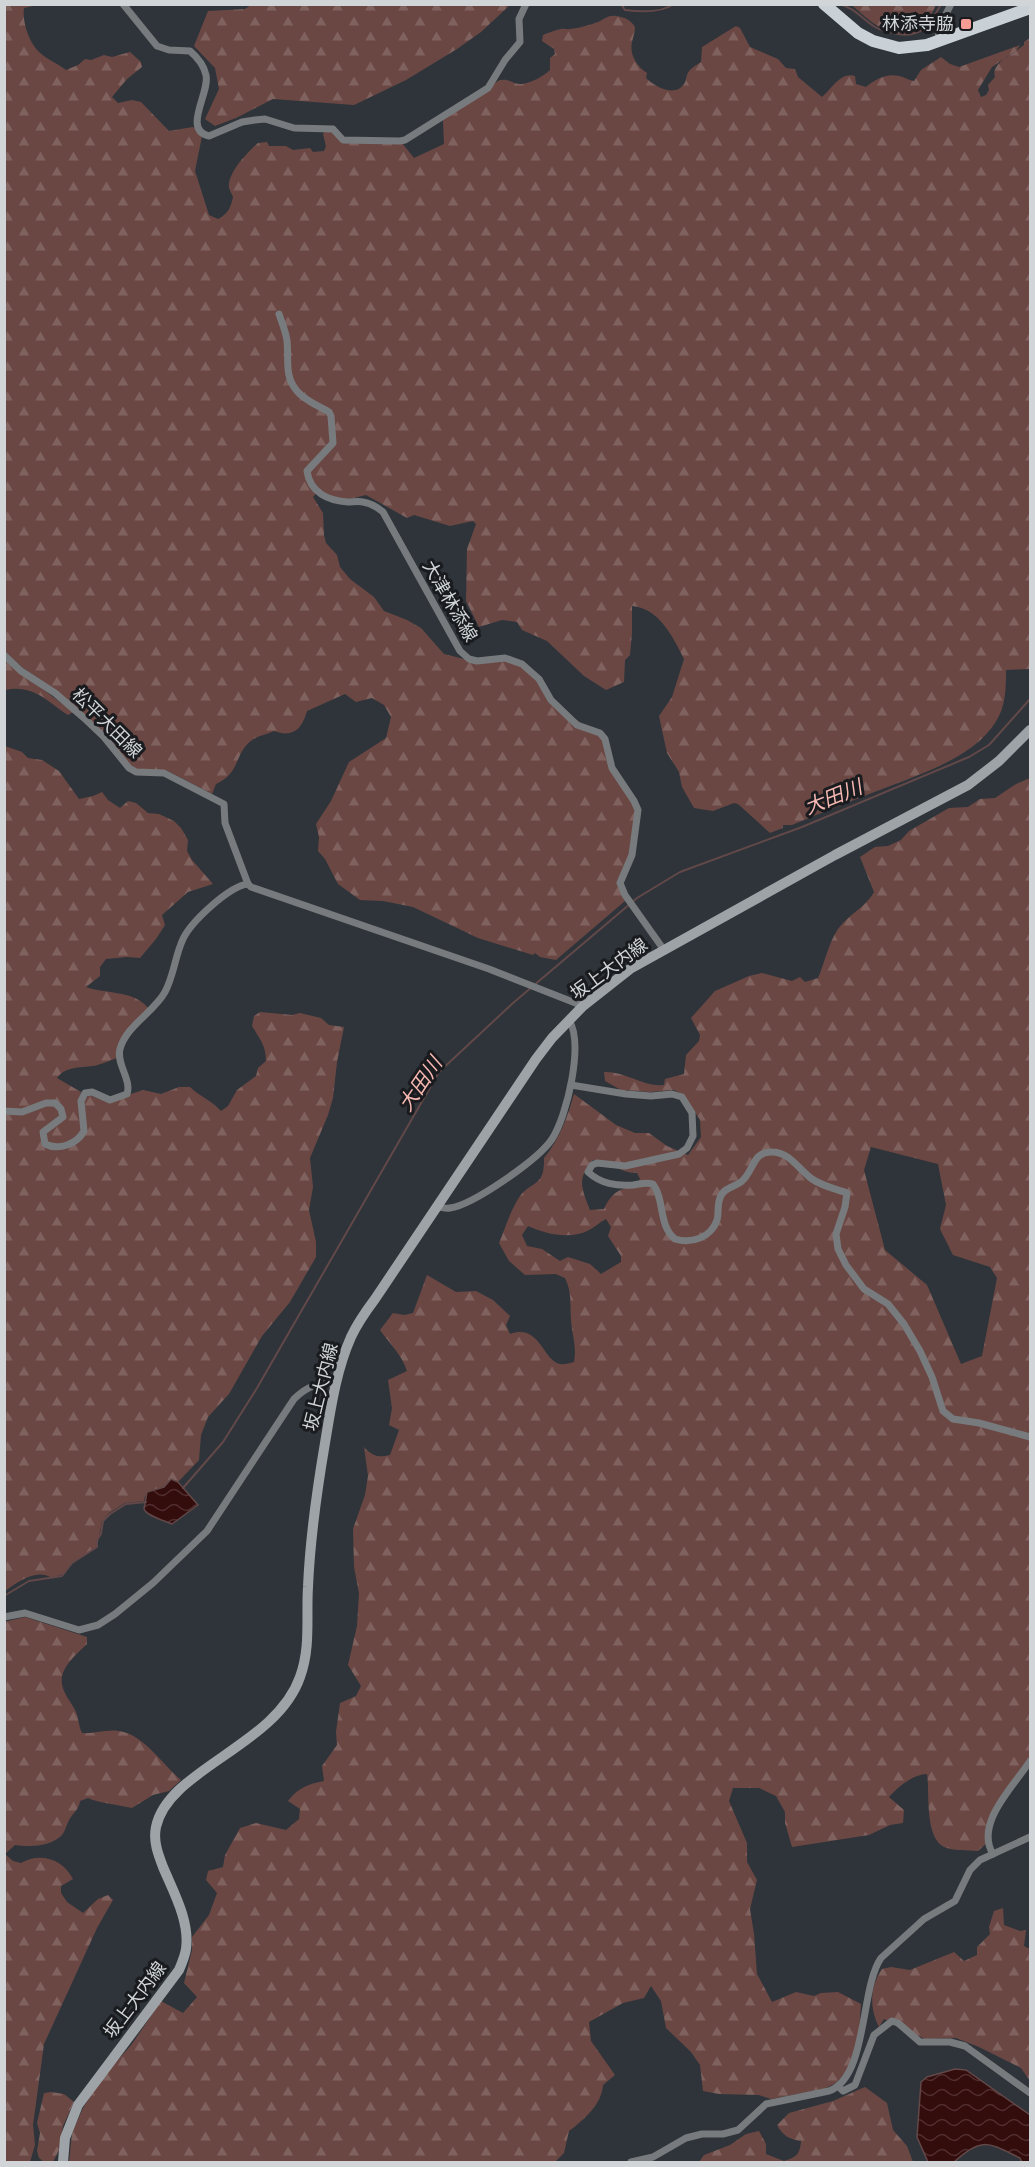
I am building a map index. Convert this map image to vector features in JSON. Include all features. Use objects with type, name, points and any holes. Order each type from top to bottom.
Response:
[{"type":"highway","points":[[824,4],[858,33],[873,41],[898,48],[927,45],[1030,8]]},
{"type":"main road","name":"坂上大内線","points":[[63,2163],[65,2138],[78,2105],[179,1970],[186,1950],[187,1937],[184,1921],[155,1842],[156,1827],[161,1813],[178,1791],[256,1734],[275,1717],[291,1696],[300,1678],[307,1644],[307,1589],[313,1517],[335,1384],[356,1327],[536,1059],[583,1006],[630,969],[835,855],[969,785],[999,761],[1030,730]]},
{"type":"street","points":[[123,4],[152,43],[163,49],[190,51],[200,62],[207,76],[205,97],[196,120],[204,135],[242,122],[265,119],[294,128],[333,129],[343,140],[400,141],[488,88],[520,42],[519,19],[526,4]]},
{"type":"street","points":[[939,40],[939,30],[951,4]]},
{"type":"street","name":"大津林添線","points":[[279,314],[286,332],[287,364],[291,381],[303,397],[329,412],[331,416],[333,443],[307,471],[307,475],[318,492],[327,498],[348,502],[361,501],[383,512],[456,645],[464,655],[477,661],[505,658],[522,664],[539,679],[546,687],[551,700],[577,725],[600,733],[605,739],[612,768],[638,810],[632,855],[620,883],[625,895],[664,950]]},
{"type":"street","name":"松平大田線","points":[[4,656],[55,693],[84,718],[104,737],[129,768],[136,772],[164,773],[224,804],[225,823],[248,884]]},
{"type":"street","points":[[4,1111],[22,1112],[46,1102],[56,1103],[62,1109],[63,1117],[43,1132],[45,1144],[55,1147],[77,1141],[84,1131],[81,1101],[85,1093],[92,1092],[110,1100],[126,1094],[129,1088],[122,1065],[120,1047],[165,992],[188,931],[208,910],[240,885],[248,884],[583,1006]]},
{"type":"street","points":[[437,1207],[451,1208],[476,1197],[508,1178],[533,1159],[551,1141],[557,1130],[571,1085],[574,1066],[574,1030],[569,1020]]},
{"type":"street","points":[[571,1085],[626,1094],[651,1096],[672,1094],[682,1097],[688,1104],[692,1113],[693,1136],[687,1148],[679,1154],[625,1166],[597,1162],[588,1172],[599,1181],[606,1183],[653,1184],[666,1226],[675,1239],[694,1241],[708,1233],[717,1220],[719,1201],[724,1191],[743,1180],[757,1156],[767,1152],[782,1153],[813,1179],[847,1193],[836,1234],[838,1249],[846,1265],[864,1289],[888,1304],[904,1324],[932,1377],[943,1411],[953,1419],[988,1425],[1030,1437]]},
{"type":"street","points":[[4,1617],[25,1613],[79,1630],[98,1625],[110,1618],[153,1583],[207,1531],[294,1399],[303,1390],[314,1385],[335,1384]]},
{"type":"street","points":[[993,1854],[988,1846],[988,1840],[994,1814],[1030,1761]]},
{"type":"street","points":[[631,2163],[653,2157],[687,2138],[738,2130],[766,2104],[829,2091],[838,2086],[849,2072],[855,2053],[876,1965],[924,1919],[955,1901],[974,1865],[1030,1837]]},
{"type":"street","points":[[838,2086],[843,2091],[858,2081],[874,2035],[892,2021],[898,2023],[920,2042],[950,2042],[965,2046],[1030,2093]]},
{"type":"green space","points":[[4,5],[37,5],[24,8],[28,35],[40,53],[66,70],[85,59],[91,60],[104,55],[112,57],[130,52],[141,62],[142,67],[127,79],[112,97],[118,103],[132,100],[141,102],[169,131],[193,127],[199,131],[202,136],[195,171],[209,215],[218,219],[227,212],[231,204],[233,197],[229,182],[231,176],[239,163],[258,143],[267,142],[269,146],[286,146],[293,150],[310,148],[313,152],[324,151],[326,146],[323,134],[325,131],[331,131],[342,143],[402,143],[414,158],[444,144],[443,120],[498,81],[526,83],[550,70],[550,58],[555,54],[554,49],[542,41],[543,35],[559,29],[588,25],[611,16],[624,18],[635,27],[631,47],[635,60],[647,73],[646,78],[659,87],[670,90],[680,88],[689,71],[701,62],[702,47],[736,26],[740,28],[750,47],[778,59],[786,68],[795,69],[798,77],[822,97],[845,76],[855,76],[856,84],[866,87],[877,79],[890,75],[914,81],[921,70],[941,57],[959,67],[1020,45],[1016,51],[1030,38],[1030,669],[1006,670],[1003,704],[995,723],[972,747],[942,765],[792,825],[783,825],[783,828],[770,833],[738,804],[734,803],[713,811],[694,808],[682,787],[679,772],[667,753],[659,716],[672,697],[684,659],[670,633],[650,612],[632,606],[630,655],[625,660],[624,682],[606,690],[584,676],[547,641],[522,630],[517,622],[502,620],[479,627],[466,601],[467,549],[476,524],[473,521],[450,526],[414,515],[407,518],[366,495],[350,499],[328,497],[318,491],[313,497],[323,513],[326,543],[337,555],[340,567],[350,579],[374,597],[384,611],[421,628],[444,654],[476,662],[498,660],[516,662],[538,679],[550,700],[601,738],[635,810],[630,856],[619,886],[625,901],[556,960],[478,938],[413,907],[383,901],[360,900],[338,884],[325,859],[318,851],[319,837],[316,824],[331,801],[349,762],[386,738],[391,717],[384,705],[372,698],[356,702],[345,694],[307,711],[296,730],[286,733],[274,731],[252,740],[242,751],[234,769],[216,784],[212,794],[166,770],[137,770],[130,765],[56,690],[23,668],[5,652]],"holes":[[[1004,59],[996,67],[995,77],[988,85],[989,90],[986,95],[981,97],[978,90],[992,67]]]},
{"type":"green space","points":[[251,5],[510,5],[481,32],[457,49],[406,80],[354,105],[273,99],[215,126],[205,119],[219,89],[215,68],[194,46],[208,11],[245,9]]},
{"type":"green space","points":[[852,5],[936,5],[923,31],[902,34],[884,30]]},
{"type":"green space","points":[[4,660],[73,712],[68,715],[46,699],[24,689],[5,690]]},
{"type":"green space","points":[[5,746],[22,752],[28,758],[42,760],[59,771],[79,799],[102,792],[108,800],[120,808],[128,801],[136,803],[148,813],[159,814],[174,821],[188,840],[187,851],[192,860],[213,884],[188,892],[162,915],[165,925],[140,958],[106,959],[100,967],[100,976],[86,987],[127,995],[142,1002],[148,1008],[127,1031],[117,1058],[96,1065],[69,1069],[57,1078],[81,1092],[79,1101],[82,1130],[71,1140],[59,1144],[48,1143],[44,1139],[47,1132],[63,1117],[60,1103],[54,1100],[28,1109],[5,1109]]},
{"type":"green space","points":[[1030,778],[1030,1758],[1000,1800],[987,1843],[978,1851],[944,1847],[933,1834],[929,1813],[927,1774],[901,1785],[889,1797],[904,1810],[903,1823],[890,1825],[869,1835],[792,1847],[785,1823],[785,1812],[776,1796],[759,1788],[733,1788],[729,1801],[747,1843],[747,1862],[757,1880],[750,1909],[757,1974],[772,2002],[796,1992],[814,1996],[821,1993],[838,1992],[861,2004],[857,2060],[836,2083],[824,2089],[771,2099],[759,2095],[719,2094],[703,2091],[700,2065],[691,2052],[666,2028],[661,2001],[651,1986],[644,1998],[623,2003],[589,2022],[591,2041],[615,2075],[603,2085],[596,2105],[569,2131],[564,2153],[555,2162],[69,2162],[72,2133],[83,2108],[102,2078],[132,2044],[161,2001],[183,2013],[197,1997],[184,1983],[192,1950],[192,1937],[209,1915],[217,1893],[206,1880],[208,1871],[223,1867],[225,1855],[240,1828],[256,1823],[286,1830],[299,1819],[300,1809],[288,1801],[304,1787],[324,1781],[322,1766],[337,1745],[336,1732],[340,1703],[356,1696],[361,1686],[348,1665],[357,1626],[359,1593],[354,1567],[353,1529],[365,1495],[368,1476],[364,1447],[376,1456],[390,1455],[399,1430],[389,1425],[392,1408],[388,1380],[407,1371],[399,1355],[380,1330],[393,1313],[404,1315],[413,1313],[427,1275],[456,1292],[476,1291],[493,1300],[510,1316],[506,1325],[510,1334],[520,1332],[528,1334],[535,1338],[554,1361],[562,1364],[574,1362],[575,1346],[570,1293],[565,1278],[556,1274],[525,1275],[509,1261],[499,1243],[518,1199],[542,1175],[544,1158],[562,1128],[574,1094],[616,1125],[635,1133],[649,1133],[667,1146],[688,1155],[701,1137],[700,1120],[684,1095],[674,1090],[650,1092],[621,1090],[605,1081],[604,1072],[612,1072],[656,1085],[664,1085],[665,1079],[684,1074],[686,1055],[699,1041],[700,1035],[691,1018],[715,991],[749,976],[762,973],[792,981],[800,977],[805,982],[818,978],[838,929],[867,902],[874,892],[860,857],[875,847],[888,846],[901,840],[909,831],[949,808],[968,807],[980,799],[995,798]],"holes":[[[871,1147],[938,1164],[946,1205],[940,1229],[953,1255],[990,1267],[997,1278],[982,1356],[961,1364],[927,1285],[885,1250],[864,1170]],[[593,1160],[637,1173],[640,1179],[635,1187],[616,1193],[609,1199],[604,1209],[590,1210],[582,1179]],[[606,1219],[611,1227],[608,1236],[621,1256],[621,1262],[601,1274],[590,1264],[568,1257],[560,1261],[542,1249],[527,1246],[522,1235],[528,1226],[566,1235],[589,1230]]]},
{"type":"green space","points":[[260,1012],[292,1015],[300,1013],[321,1018],[329,1025],[344,1027],[333,1098],[310,1158],[313,1187],[309,1210],[316,1242],[316,1257],[290,1302],[262,1336],[229,1394],[208,1417],[201,1435],[199,1460],[178,1482],[171,1480],[145,1496],[144,1501],[125,1503],[109,1513],[102,1521],[97,1547],[72,1563],[63,1574],[52,1578],[40,1574],[34,1575],[5,1591],[5,1113],[46,1104],[56,1106],[61,1116],[41,1133],[42,1142],[47,1147],[83,1138],[83,1101],[89,1095],[107,1102],[143,1090],[161,1094],[179,1087],[190,1087],[221,1111],[228,1106],[237,1090],[256,1076],[258,1068],[266,1061],[264,1047],[252,1026],[254,1016]]},
{"type":"green space","points":[[25,1617],[87,1637],[87,1644],[66,1667],[62,1678],[64,1691],[76,1713],[82,1733],[119,1731],[128,1733],[144,1744],[181,1780],[169,1791],[153,1795],[132,1808],[88,1798],[80,1801],[62,1835],[57,1839],[40,1845],[15,1845],[5,1854],[13,1861],[21,1863],[36,1858],[57,1862],[69,1872],[73,1879],[61,1886],[61,1893],[67,1902],[83,1913],[98,1899],[108,1895],[113,1900],[97,1928],[44,2044],[33,2125],[35,2145],[30,2162],[5,2162],[4,1622]]},
{"type":"green space","points":[[1003,1908],[1004,1925],[1020,1931],[1026,1930],[1024,1946],[1030,1949],[1030,2081],[1021,2068],[956,2038],[925,2039],[884,2019],[879,2027],[872,2005],[873,1990],[882,1969],[891,1967],[910,1970],[954,1952],[964,1961],[977,1955],[977,1947],[990,1934],[989,1927],[994,1911]]},
{"type":"green space","points":[[865,2087],[887,2103],[893,2130],[907,2146],[913,2162],[699,2162],[704,2155],[730,2145],[746,2134],[759,2131],[766,2144],[766,2154],[784,2161],[792,2158],[799,2152],[801,2141],[787,2136],[777,2125],[789,2113],[833,2101]]},
{"type":"green space","points":[[44,2093],[64,2094],[74,2102],[63,2126],[59,2150],[53,2162],[44,2162],[39,2158],[37,2151],[40,2133],[37,2123]]},
{"type":"water","points":[[171,1479],[178,1482],[198,1505],[172,1524],[152,1516],[144,1509],[147,1492],[164,1487]]},
{"type":"water","points":[[955,2069],[966,2070],[1030,2115],[1030,2162],[1022,2162],[1020,2158],[993,2146],[979,2145],[954,2162],[928,2162],[917,2137],[921,2082],[927,2077]]},
{"type":"waterway","points":[[621,4],[625,10],[644,11],[663,9],[674,4]]},
{"type":"waterway","points":[[839,4],[854,11],[878,28],[906,35],[920,32],[925,28],[941,4]]},
{"type":"waterway","name":"大田川","points":[[183,1488],[223,1442],[257,1388],[439,1072],[513,1003],[637,898],[680,872],[802,827],[969,757],[989,745],[1030,699]]},
{"type":"waterway","name":"大田川","points":[[4,1596],[29,1581],[62,1576],[72,1563],[97,1547],[103,1521],[110,1514],[126,1504],[146,1502]]},
{"type":"place","name":"林添寺脇","points":[[966,24]]}]
